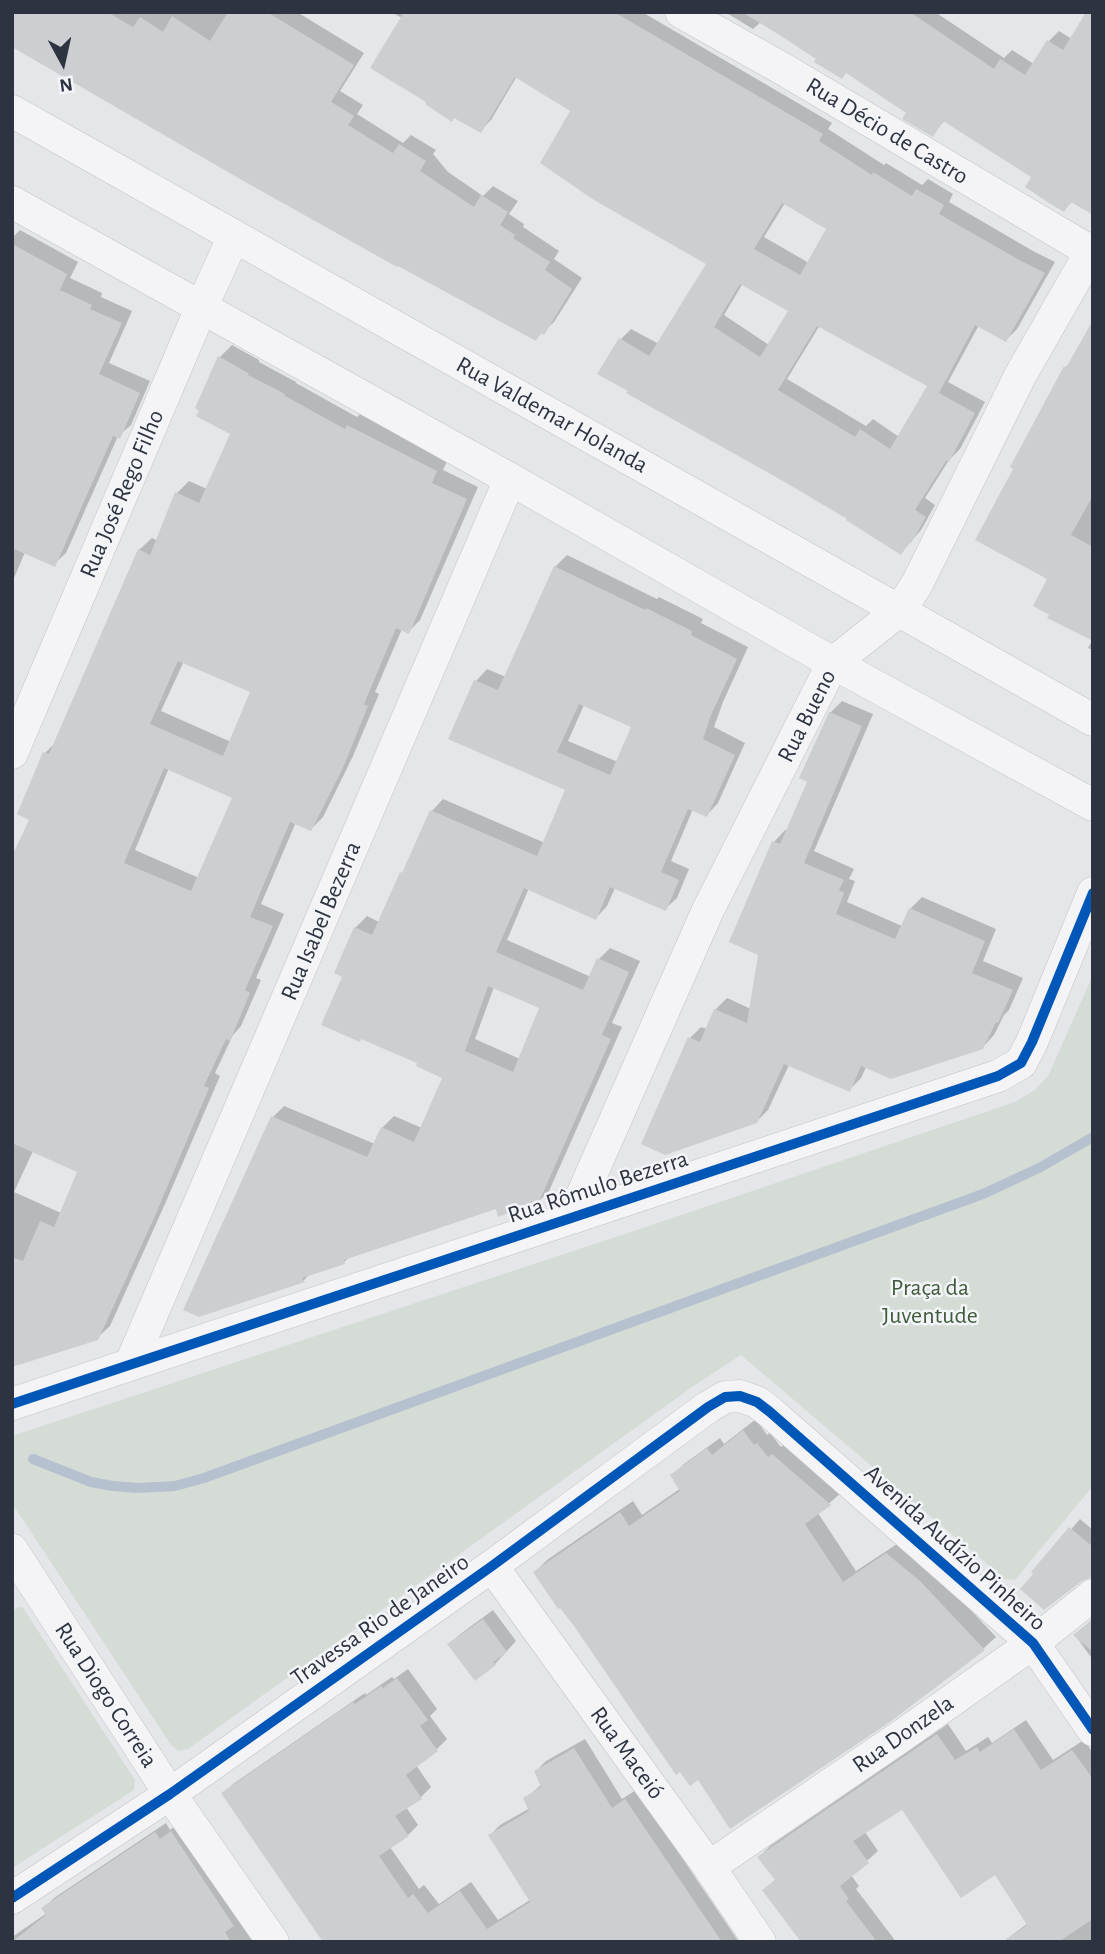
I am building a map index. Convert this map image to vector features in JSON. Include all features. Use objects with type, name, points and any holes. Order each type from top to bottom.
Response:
[{"type":"street","name":"Rua Décio de Castro","points":[[681,12],[1092,251]]},
{"type":"street","name":"Rua Valdemar Holanda","points":[[12,111],[1093,720]]},
{"type":"street","points":[[12,202],[510,479],[832,663],[1093,805]]},
{"type":"street","name":"Rua José Rego Filho","points":[[12,753],[234,236]]},
{"type":"street","name":"Rua Bueno","points":[[572,1218],[708,910],[832,663],[900,610],[918,584],[1020,376],[1092,251]]},
{"type":"street","name":"Rua Isabel Bezerra","points":[[131,1363],[510,479]]},
{"type":"street","name":"Rua Rômulo Bezerra","points":[[12,1404],[998,1076],[1021,1062],[1032,1042],[1093,893]]},
{"type":"street","name":"Travessa Rio de Janeiro","points":[[12,1898],[170,1794],[492,1566],[708,1407],[725,1397],[740,1396],[757,1402],[770,1412]]},
{"type":"street","name":"Avenida Audízio Pinheiro","points":[[770,1412],[1033,1643],[1093,1730]]},
{"type":"street","name":"Rua Diogo Correia","points":[[12,1550],[170,1794],[273,1942]]},
{"type":"street","name":"Rua Maceió","points":[[492,1566],[760,1942]]},
{"type":"street","name":"Rua Donzela","points":[[709,1867],[1033,1643],[1093,1595]]},
{"type":"green space","name":"Praça da Juventude","points":[[1093,975],[1093,1486],[1015,1580],[1005,1579],[741,1355],[695,1385],[188,1749],[178,1751],[171,1745],[12,1503],[12,1436],[1015,1102],[1035,1090],[1048,1076]]},
{"type":"green space","points":[[20,1607],[135,1780],[134,1790],[12,1868],[14,1611]]},
{"type":"building","points":[[12,12],[107,12],[133,27],[140,17],[163,32],[172,16],[210,41],[228,12],[267,12],[354,65],[331,102],[354,116],[348,125],[393,153],[399,144],[426,161],[420,171],[474,207],[481,195],[508,212],[500,225],[515,235],[513,238],[550,262],[545,270],[572,289],[544,335],[541,333],[536,341],[240,179],[12,47]]},
{"type":"building","points":[[404,12],[614,12],[823,134],[819,141],[872,175],[873,172],[912,196],[916,189],[944,205],[939,214],[1045,273],[1006,342],[975,325],[939,393],[975,413],[949,462],[946,461],[915,510],[926,517],[901,555],[847,519],[597,374],[619,338],[649,356],[706,264],[594,200],[540,163],[570,111],[515,77],[481,133],[454,118],[452,122],[425,104],[426,102],[370,68]],"holes":[[[782,203],[826,229],[800,275],[754,249]],[[740,284],[788,311],[760,357],[714,327]],[[817,326],[927,386],[890,449],[860,429],[855,437],[778,390]]]},
{"type":"building","points":[[742,12],[910,12],[994,69],[1000,59],[1025,75],[1047,40],[1063,50],[1086,12],[1093,12],[1093,215],[1071,202],[1064,212],[1049,203],[1025,187],[1031,177],[943,121],[933,137],[902,119],[906,113],[846,73],[842,79],[814,62],[816,59]]},
{"type":"building","points":[[12,244],[67,274],[60,290],[92,305],[90,309],[122,323],[99,374],[140,393],[120,439],[113,436],[55,567],[12,548]]},
{"type":"building","points":[[1093,320],[1093,495],[1071,535],[1093,547],[1093,641],[1047,618],[1049,615],[1033,606],[1047,579],[975,540],[1064,366],[1066,368]]},
{"type":"building","points":[[218,356],[345,429],[347,425],[437,471],[432,483],[467,499],[409,634],[396,628],[364,704],[368,706],[342,770],[311,831],[290,822],[250,917],[273,926],[245,990],[250,993],[230,1041],[226,1039],[204,1086],[209,1088],[98,1340],[12,1367],[12,1257],[23,1261],[40,1221],[54,1227],[77,1172],[12,1143],[12,856],[29,820],[17,814],[43,752],[49,754],[138,549],[150,555],[175,492],[199,503],[230,434],[196,416],[199,411],[195,408]],"holes":[[[178,661],[250,692],[223,756],[150,724]],[[164,768],[232,798],[191,891],[124,863]]]},
{"type":"building","points":[[554,566],[692,631],[691,635],[737,659],[703,739],[735,755],[707,817],[688,809],[661,872],[679,880],[666,911],[610,887],[596,920],[524,888],[496,952],[583,990],[597,958],[629,972],[602,1035],[611,1039],[538,1204],[498,1217],[496,1209],[344,1260],[345,1264],[302,1278],[305,1282],[199,1317],[183,1310],[271,1116],[367,1157],[381,1127],[414,1142],[442,1078],[416,1066],[417,1063],[321,1025],[342,977],[334,973],[354,927],[372,935],[430,810],[537,856],[565,790],[448,739],[474,680],[498,690]],"holes":[[[579,704],[631,727],[610,775],[557,752]],[[488,986],[539,1008],[513,1072],[465,1051]]]},
{"type":"building","points":[[829,712],[862,726],[804,863],[844,880],[839,890],[844,893],[836,914],[895,939],[909,908],[985,941],[972,973],[1013,990],[983,1049],[891,1079],[861,1066],[850,1092],[784,1064],[757,1123],[665,1155],[641,1144],[688,1037],[700,1042],[714,1009],[747,1023],[758,955],[729,942],[772,841],[780,844],[807,782],[799,778]]},
{"type":"building","points":[[743,1430],[754,1445],[757,1443],[768,1457],[772,1454],[831,1505],[805,1524],[843,1582],[886,1553],[920,1581],[985,1650],[890,1722],[730,1829],[698,1780],[690,1786],[680,1772],[676,1775],[574,1626],[560,1608],[558,1609],[533,1572],[620,1512],[629,1526],[680,1491],[670,1475],[707,1448],[712,1455]]},
{"type":"building","points":[[1069,1527],[1093,1547],[1093,1577],[1082,1581],[1044,1610],[1020,1589]]},
{"type":"building","points":[[483,1619],[507,1652],[493,1662],[496,1665],[475,1681],[447,1644]]},
{"type":"building","points":[[1093,1619],[1093,1652],[1073,1635]]},
{"type":"building","points":[[397,1678],[428,1720],[420,1726],[438,1751],[406,1775],[422,1799],[395,1816],[409,1836],[379,1856],[408,1898],[413,1894],[428,1913],[460,1891],[487,1929],[530,1902],[488,1835],[529,1811],[523,1798],[541,1787],[534,1771],[574,1748],[612,1808],[625,1799],[722,1942],[323,1942],[221,1793],[353,1702],[355,1704]]},
{"type":"building","points":[[1014,1729],[1041,1770],[1072,1750],[1093,1779],[1093,1919],[1058,1942],[1003,1942],[1027,1925],[995,1875],[961,1898],[902,1810],[853,1841],[869,1863],[840,1886],[849,1899],[846,1901],[877,1942],[801,1942],[762,1890],[775,1880],[757,1857],[937,1734],[955,1760],[977,1747],[980,1752]]},
{"type":"building","points":[[171,1831],[234,1926],[225,1932],[231,1942],[12,1942],[46,1915],[41,1908],[155,1832],[160,1839]]},
{"type":"waterway","points":[[33,1459],[91,1482],[113,1486],[175,1486],[204,1478],[983,1194],[1039,1168],[1093,1137]]},
{"type":"cycle path","points":[[12,1404],[998,1076],[1021,1063],[1032,1042],[1093,893]]},
{"type":"cycle path","points":[[12,1898],[170,1794],[725,1397],[740,1396],[757,1402],[770,1412],[1033,1643],[1093,1730]]}]
